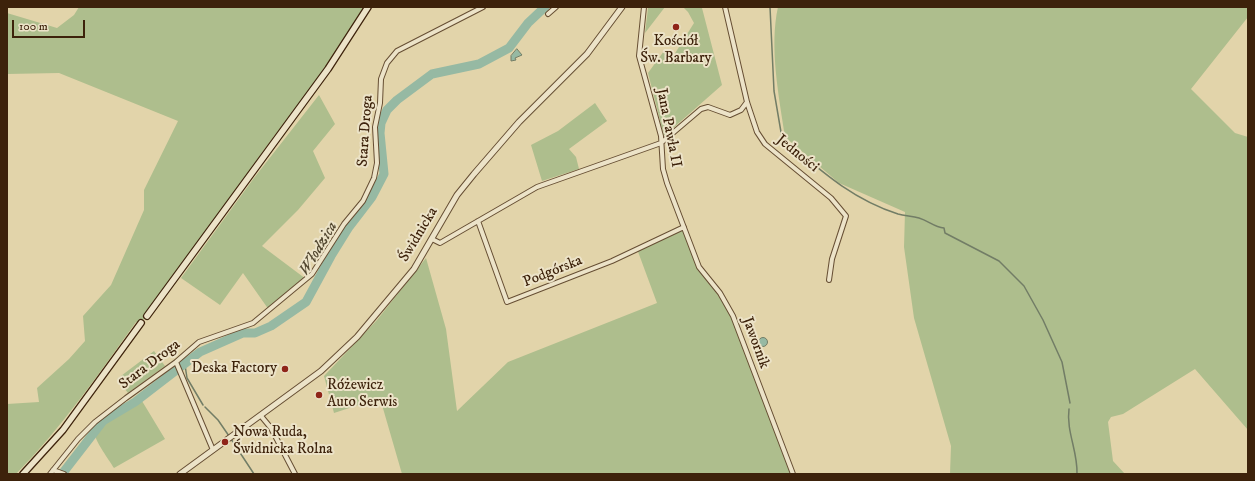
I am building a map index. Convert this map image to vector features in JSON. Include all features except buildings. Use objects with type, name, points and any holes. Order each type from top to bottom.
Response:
[{"type":"main road","points":[[146,316],[328,69],[368,7]]},
{"type":"main road","points":[[23,474],[63,430],[141,324]]},
{"type":"street","name":"Stara Droga","points":[[50,474],[78,439],[95,422],[176,364],[205,339],[241,329],[254,323],[312,274],[340,229],[363,201],[374,178],[377,163],[375,127],[380,103],[382,79],[391,56],[397,51],[483,7]]},
{"type":"street","points":[[548,14],[556,7]]},
{"type":"street","name":"Świdnicka","points":[[180,474],[321,372],[342,353],[400,288],[422,257],[457,195],[519,122],[587,54],[622,7]]},
{"type":"street","name":"Jana Pawła II","points":[[644,7],[639,56],[650,92],[661,143],[663,169],[684,227]]},
{"type":"street","name":"Jedności","points":[[725,7],[748,102],[757,132],[765,144],[831,198],[846,216],[832,259],[829,280]]},
{"type":"street","points":[[432,239],[440,243],[537,187],[661,143],[701,109],[708,107],[730,115],[741,110],[748,102]]},
{"type":"street","name":"Podgórska","points":[[478,221],[507,302],[612,261],[684,227]]},
{"type":"street","name":"Jawornik","points":[[684,227],[699,267],[720,293],[733,316],[793,474]]},
{"type":"street","points":[[176,364],[213,450]]},
{"type":"street","points":[[261,416],[271,428],[295,474]]},
{"type":"street","points":[[54,470],[64,474]]},
{"type":"shaded area","points":[[79,7],[368,7],[328,69],[274,136],[141,323],[136,322],[108,362],[49,438],[16,474],[7,474],[7,404],[39,402],[37,388],[69,359],[85,341],[83,316],[111,285],[144,210],[144,190],[178,121],[59,73],[7,74],[7,13],[57,28],[74,15]]},
{"type":"shaded area","points":[[665,7],[645,33],[648,8]]},
{"type":"shaded area","points":[[683,7],[702,8],[722,85],[664,136],[648,73],[664,51],[674,55],[694,23],[688,12]]},
{"type":"shaded area","points":[[778,7],[1248,7],[1248,17],[1191,89],[1235,133],[1248,137],[1248,430],[1195,369],[1123,414],[1111,417],[1108,422],[1113,461],[1125,474],[950,474],[951,446],[914,318],[904,247],[905,212],[839,183],[785,137],[776,72],[774,39]]},
{"type":"shaded area","points":[[517,49],[522,55],[515,58],[516,60],[511,61],[511,56]]},
{"type":"shaded area","points":[[319,95],[335,124],[313,151],[325,178],[298,210],[262,246],[306,279],[269,310],[243,273],[220,305],[181,278],[254,178]]},
{"type":"shaded area","points":[[595,103],[607,121],[569,149],[576,157],[579,169],[542,181],[531,145],[558,131]]},
{"type":"shaded area","points":[[684,227],[699,267],[726,302],[793,474],[402,474],[380,398],[334,413],[324,376],[377,320],[426,258],[446,329],[457,411],[508,362],[657,303],[637,249]]},
{"type":"shaded area","points":[[763,337],[768,342],[763,347],[758,342]]},
{"type":"shaded area","points":[[154,351],[165,366],[128,393],[117,379]]},
{"type":"shaded area","points":[[142,401],[165,439],[114,468],[98,442],[95,435],[96,430],[99,425],[118,411],[135,402]]},
{"type":"waterway","name":"Włodzica","points":[[62,474],[103,421],[135,402],[200,352],[243,333],[255,333],[271,326],[306,302],[331,256],[349,227],[372,197],[384,174],[380,133],[381,123],[387,110],[397,100],[432,74],[479,64],[509,48],[528,23],[545,7]]},
{"type":"waterway","points":[[770,7],[774,91],[782,138],[809,161],[850,192],[881,208],[898,214],[919,218],[944,228],[945,233],[999,261],[1024,286],[1043,320],[1062,362],[1070,403]]},
{"type":"waterway","points":[[185,365],[187,378],[203,405]]},
{"type":"waterway","points":[[205,407],[218,420],[229,436]]},
{"type":"waterway","points":[[1069,409],[1069,425],[1076,458],[1077,474]]},
{"type":"waterway","points":[[231,439],[254,474]]},
{"type":"place","name":"Kościół Św. Barbary","points":[[676,27]]},
{"type":"place","name":"Deska Factory","points":[[285,369]]},
{"type":"place","name":"Różewicz Auto Serwis","points":[[319,395]]},
{"type":"place","name":"Nowa Ruda, Świdnicka Rolna","points":[[225,442]]}]
